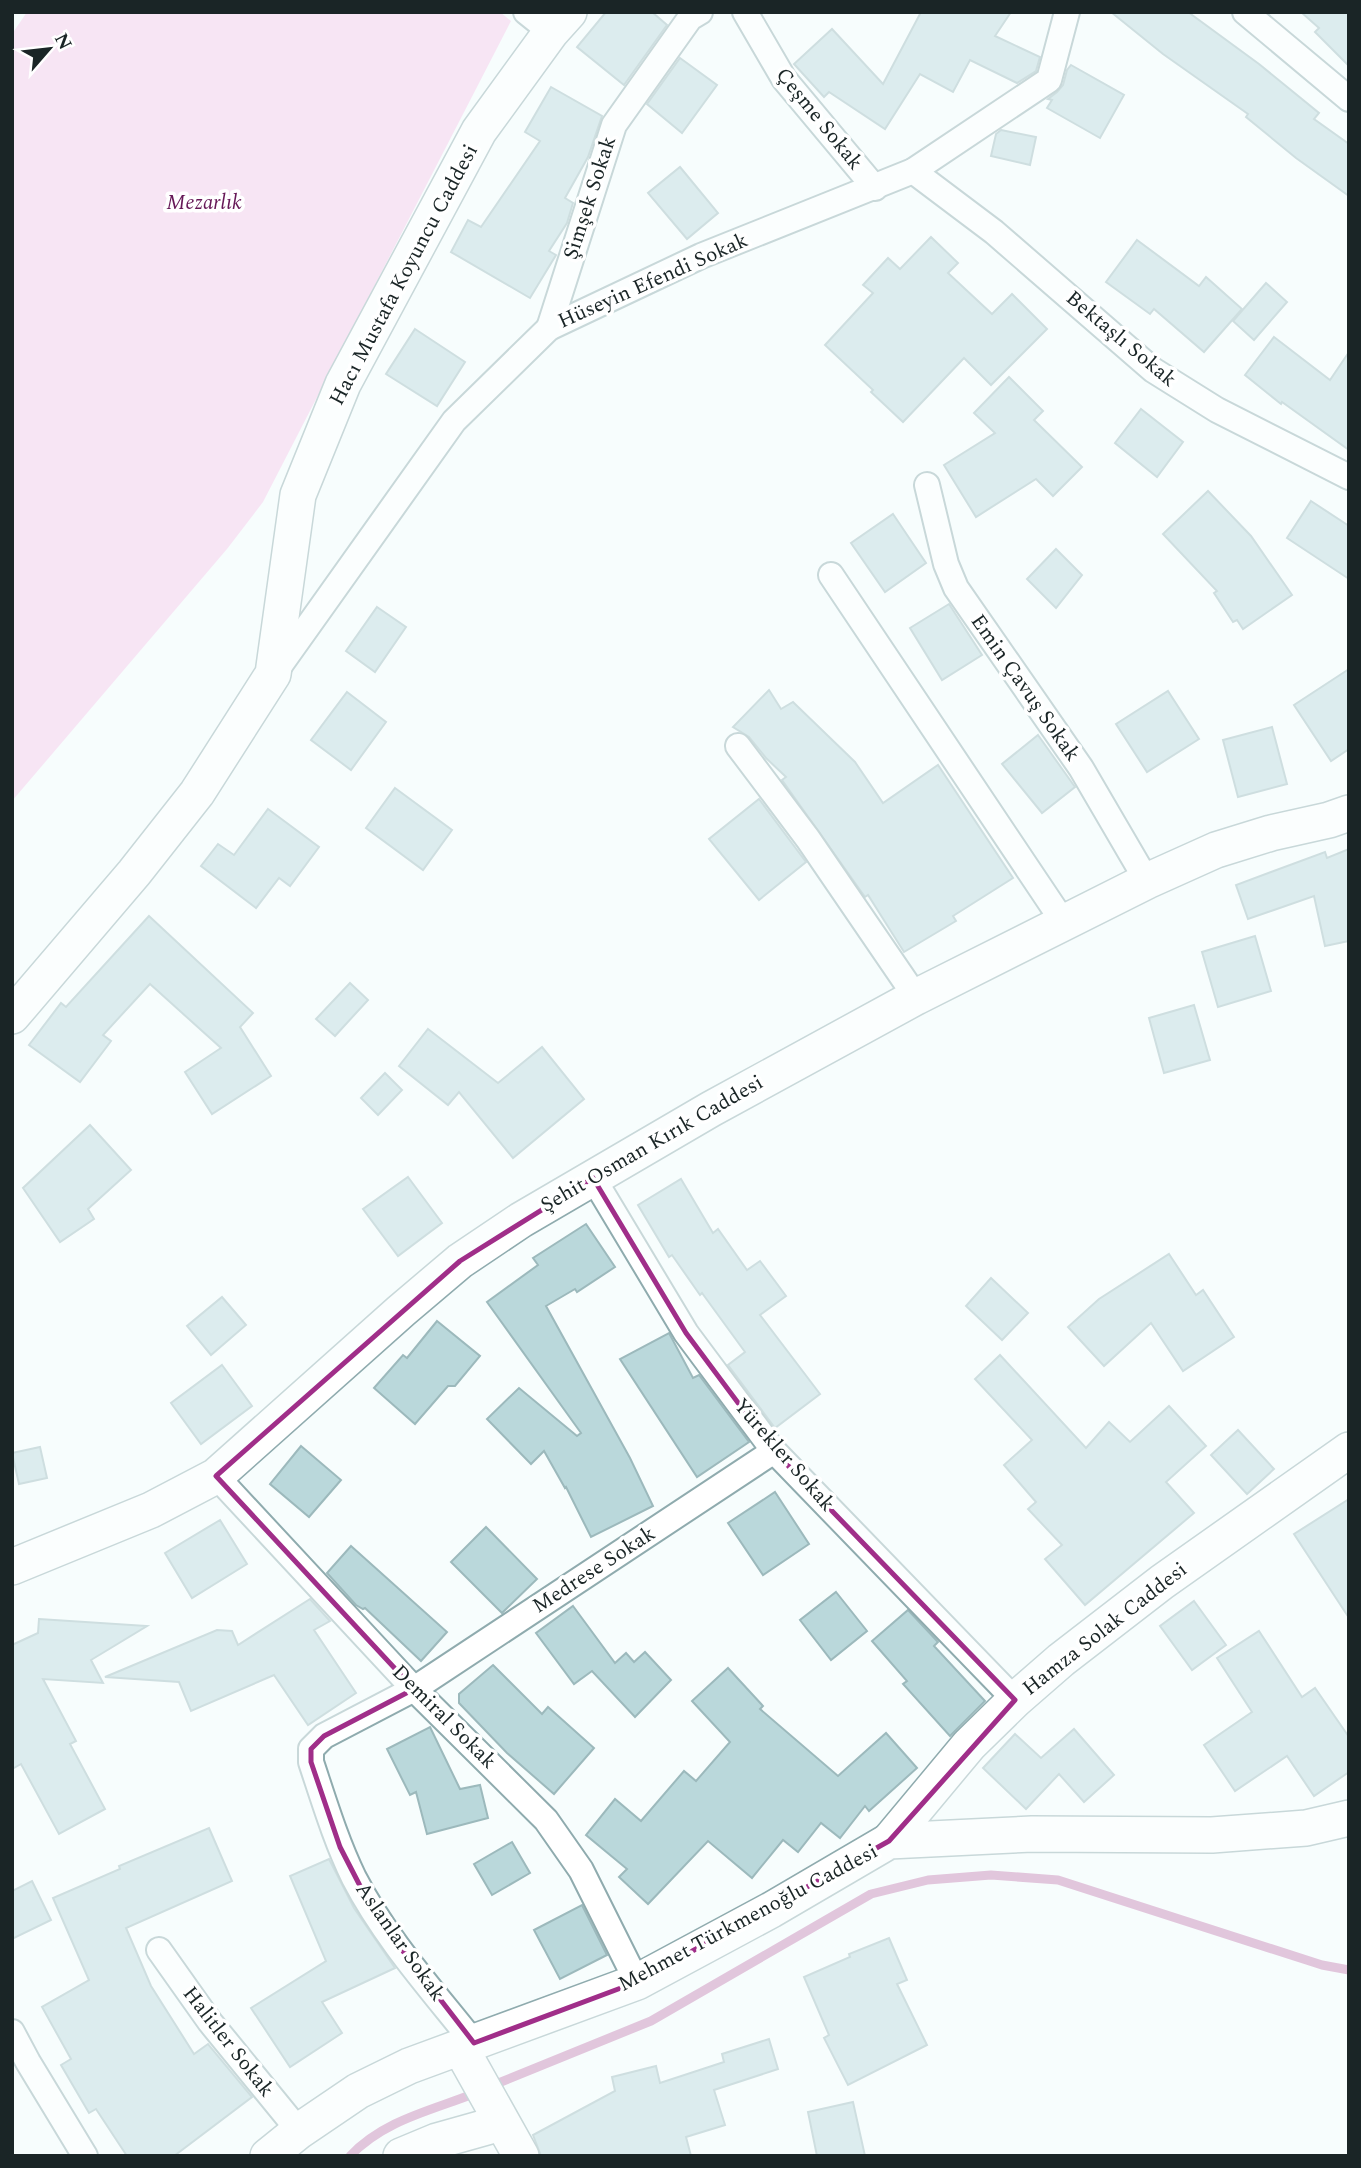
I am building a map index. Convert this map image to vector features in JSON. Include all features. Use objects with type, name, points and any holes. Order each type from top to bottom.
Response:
[{"type":"street","name":"Şimşek Sokak","points":[[549,328],[614,125],[690,18],[700,12]]},
{"type":"street","name":"Çeşme Sokak","points":[[745,12],[783,79],[875,188]]},
{"type":"street","name":"Hüseyin Efendi Sokak","points":[[274,674],[454,421],[549,328],[701,256],[913,171],[1049,80],[1067,12]]},
{"type":"street","points":[[1245,12],[1349,99]]},
{"type":"street","name":"Hacı Mustafa Koyuncu Caddesi","points":[[12,1016],[134,873],[197,793],[274,674],[298,495],[343,384],[480,131],[549,19]]},
{"type":"street","name":"Bektaşlı Sokak","points":[[913,171],[1004,240],[1153,370],[1207,405],[1349,478]]},
{"type":"street","name":"Emin Çavuş Sokak","points":[[927,485],[946,564],[956,588],[1081,768],[1147,881]]},
{"type":"street","points":[[831,575],[1064,923]]},
{"type":"street","points":[[738,746],[808,839],[916,997]]},
{"type":"street","name":"Şehit Osman Kırık Caddesi","points":[[12,1567],[151,1510],[216,1476],[460,1261],[521,1220],[711,1109],[916,997],[1147,881],[1216,850],[1349,813]]},
{"type":"street","name":"Yürekler Sokak","points":[[593,1178],[686,1333],[774,1451],[1015,1700]]},
{"type":"street","name":"Hamza Solak Caddesi","points":[[889,1841],[969,1745],[1061,1660],[1163,1582],[1349,1450]]},
{"type":"street","name":"Medrese Sokak","points":[[414,1689],[774,1451]]},
{"type":"street","name":"Demiral Sokak","points":[[216,1476],[414,1689],[545,1820],[581,1870],[637,1982]]},
{"type":"street","name":"Aslanlar Sokak","points":[[414,1689],[324,1736],[311,1749],[311,1762],[340,1847],[354,1878],[375,1915],[469,2054]]},
{"type":"street","name":"Mehmet Türkmenoğlu Caddesi","points":[[268,2156],[299,2131],[358,2091],[409,2066],[469,2054],[637,1982],[771,1910],[889,1841],[1032,1834],[1212,1835],[1306,1828],[1349,1818]]},
{"type":"street","name":"Halitler Sokak","points":[[159,1951],[210,2022],[299,2131]]},
{"type":"street","points":[[12,2032],[85,2156]]},
{"type":"street","points":[[469,2054],[497,2115],[521,2156]]},
{"type":"street","points":[[401,2156],[497,2115]]},
{"type":"highlighted area","points":[[593,1178],[686,1333],[774,1451],[1015,1700],[889,1841],[637,1982],[474,2043],[375,1915],[340,1847],[311,1762],[311,1749],[324,1736],[414,1689],[216,1476],[460,1261]]},
{"type":"green space","name":"Mezarlık","points":[[27,12],[500,12],[511,21],[263,502],[227,549],[12,801],[12,34]]},
{"type":"building","points":[[606,12],[652,12],[667,25],[624,85],[577,47]]},
{"type":"building","points":[[921,12],[1011,12],[995,36],[1040,57],[1036,71],[1017,83],[970,60],[953,92],[920,74],[885,129],[829,92],[824,97],[794,64],[832,29],[883,84]]},
{"type":"building","points":[[1111,12],[1188,12],[1259,64],[1319,113],[1314,119],[1349,144],[1349,196],[1296,158],[1246,117],[1248,114],[1163,54]]},
{"type":"building","points":[[1301,12],[1349,12],[1349,66],[1315,32],[1319,28]]},
{"type":"building","points":[[680,58],[717,85],[682,133],[647,104]]},
{"type":"building","points":[[1071,65],[1124,95],[1100,138],[1047,108],[1052,100],[1048,99],[1063,85]]},
{"type":"building","points":[[551,87],[602,116],[588,157],[565,198],[573,203],[567,223],[549,251],[556,255],[530,298],[451,252],[468,220],[481,227],[540,141],[525,132]]},
{"type":"building","points":[[1001,130],[1036,137],[1030,165],[991,156],[996,134]]},
{"type":"building","points":[[680,167],[718,213],[687,239],[648,193]]},
{"type":"building","points":[[931,237],[958,263],[948,273],[992,314],[1012,294],[1047,329],[991,385],[964,358],[903,422],[825,345],[873,293],[863,285],[888,258],[900,269]]},
{"type":"building","points":[[1137,240],[1199,286],[1206,277],[1242,309],[1204,352],[1154,309],[1150,314],[1106,282]]},
{"type":"building","points":[[1266,283],[1287,302],[1254,340],[1233,321]]},
{"type":"building","points":[[415,329],[465,362],[437,406],[386,374]]},
{"type":"building","points":[[1274,337],[1330,380],[1349,352],[1349,450],[1282,402],[1281,404],[1245,375]]},
{"type":"building","points":[[1009,377],[1043,411],[1034,420],[1082,467],[1053,496],[1036,479],[976,517],[944,465],[995,433],[974,413]]},
{"type":"building","points":[[1141,409],[1183,442],[1157,477],[1115,443]]},
{"type":"building","points":[[1208,491],[1251,536],[1292,595],[1243,629],[1237,620],[1233,622],[1214,593],[1217,591],[1163,534]]},
{"type":"building","points":[[1311,501],[1349,526],[1349,579],[1287,538]]},
{"type":"building","points":[[893,514],[926,563],[885,592],[851,543]]},
{"type":"building","points":[[1056,549],[1082,575],[1056,608],[1027,579]]},
{"type":"building","points":[[949,604],[982,655],[942,680],[910,628]]},
{"type":"building","points":[[377,607],[406,627],[375,672],[346,651]]},
{"type":"building","points":[[1349,669],[1349,749],[1331,761],[1294,705]]},
{"type":"building","points":[[769,690],[781,709],[793,702],[855,762],[883,803],[938,765],[1013,878],[953,916],[956,921],[904,952],[868,895],[865,897],[782,780],[786,777],[749,737],[733,727]]},
{"type":"building","points":[[1168,691],[1199,739],[1147,772],[1116,724]]},
{"type":"building","points":[[347,692],[386,722],[351,770],[311,740]]},
{"type":"building","points":[[1272,727],[1287,784],[1238,797],[1223,740]]},
{"type":"building","points":[[1038,735],[1075,787],[1042,813],[1002,764]]},
{"type":"building","points":[[395,788],[452,830],[423,870],[366,828]]},
{"type":"building","points":[[759,799],[806,862],[759,900],[709,839]]},
{"type":"building","points":[[268,809],[319,847],[290,886],[279,878],[256,908],[201,866],[218,844],[234,855]]},
{"type":"building","points":[[1349,849],[1349,941],[1325,946],[1314,896],[1248,919],[1236,885],[1325,852],[1327,858]]},
{"type":"building","points":[[149,916],[253,1013],[240,1027],[271,1076],[212,1114],[185,1072],[221,1048],[150,984],[103,1035],[111,1041],[80,1082],[29,1045],[61,1003],[66,1007]]},
{"type":"building","points":[[1255,936],[1271,991],[1218,1007],[1202,952]]},
{"type":"building","points":[[350,983],[368,1000],[335,1036],[316,1019]]},
{"type":"building","points":[[1194,1005],[1210,1060],[1164,1073],[1149,1018]]},
{"type":"building","points":[[428,1029],[498,1083],[542,1047],[584,1099],[513,1158],[459,1092],[448,1105],[399,1066]]},
{"type":"building","points":[[385,1073],[402,1090],[378,1115],[361,1098]]},
{"type":"building","points":[[90,1125],[131,1170],[88,1209],[94,1219],[60,1242],[23,1188]]},
{"type":"building","points":[[408,1177],[442,1223],[398,1256],[363,1209]]},
{"type":"building","points":[[681,1179],[713,1233],[718,1229],[747,1270],[760,1261],[786,1296],[760,1315],[820,1394],[775,1428],[728,1365],[745,1352],[672,1255],[669,1257],[638,1205]]},
{"type":"building","points":[[586,1224],[615,1267],[577,1292],[575,1289],[546,1306],[630,1458],[653,1506],[591,1537],[544,1451],[531,1464],[487,1419],[519,1388],[577,1436],[581,1433],[487,1302],[538,1265],[533,1258]]},
{"type":"building","points":[[1169,1254],[1196,1295],[1203,1290],[1234,1337],[1183,1371],[1151,1323],[1104,1366],[1068,1327],[1099,1299]]},
{"type":"building","points":[[991,1278],[1028,1313],[1002,1340],[966,1306]]},
{"type":"building","points":[[222,1297],[246,1325],[211,1355],[187,1326]]},
{"type":"building","points":[[437,1321],[480,1356],[455,1386],[448,1386],[415,1424],[374,1388],[403,1355],[407,1358]]},
{"type":"building","points":[[669,1333],[693,1378],[699,1375],[749,1442],[697,1477],[620,1359]]},
{"type":"building","points":[[1000,1355],[1086,1448],[1109,1422],[1130,1442],[1169,1406],[1206,1446],[1166,1482],[1194,1513],[1085,1605],[1045,1559],[1062,1545],[1028,1509],[1036,1502],[1004,1465],[1032,1440],[975,1379]]},
{"type":"building","points":[[222,1365],[252,1406],[201,1444],[171,1403]]},
{"type":"building","points":[[1238,1430],[1274,1469],[1247,1494],[1211,1455]]},
{"type":"building","points":[[301,1446],[341,1480],[309,1517],[270,1484]]},
{"type":"building","points":[[40,1447],[47,1478],[19,1484],[12,1453]]},
{"type":"building","points":[[775,1492],[809,1544],[763,1575],[728,1523]]},
{"type":"building","points":[[1349,1499],[1349,1618],[1294,1534]]},
{"type":"building","points":[[220,1520],[247,1564],[192,1598],[165,1553]]},
{"type":"building","points":[[486,1527],[537,1579],[502,1613],[451,1562]]},
{"type":"building","points":[[351,1546],[447,1632],[421,1661],[365,1608],[356,1605],[327,1573]]},
{"type":"building","points":[[836,1592],[867,1631],[831,1660],[800,1620]]},
{"type":"building","points":[[310,1599],[330,1621],[314,1630],[356,1693],[308,1725],[274,1675],[191,1711],[179,1682],[105,1677],[217,1630],[232,1631],[238,1645]]},
{"type":"building","points":[[1194,1601],[1226,1645],[1192,1670],[1160,1626]]},
{"type":"building","points":[[573,1606],[615,1663],[626,1653],[634,1662],[645,1652],[671,1680],[635,1717],[592,1671],[574,1684],[536,1633]]},
{"type":"building","points":[[908,1610],[938,1642],[934,1646],[985,1701],[950,1736],[903,1684],[907,1681],[872,1641]]},
{"type":"building","points":[[39,1619],[147,1626],[91,1660],[103,1683],[43,1679],[76,1741],[70,1744],[105,1809],[59,1834],[21,1764],[12,1769],[12,1645],[38,1633]]},
{"type":"building","points":[[1259,1631],[1302,1697],[1315,1688],[1349,1737],[1349,1772],[1314,1796],[1287,1756],[1235,1791],[1204,1745],[1252,1712],[1217,1658]]},
{"type":"building","points":[[493,1665],[542,1714],[548,1707],[594,1748],[554,1794],[507,1753],[459,1703],[459,1694]]},
{"type":"building","points":[[728,1668],[763,1706],[760,1709],[838,1776],[886,1733],[917,1768],[869,1811],[865,1806],[840,1838],[821,1823],[798,1852],[783,1840],[752,1878],[708,1841],[648,1904],[619,1877],[627,1869],[586,1835],[615,1799],[641,1821],[684,1771],[696,1781],[730,1742],[692,1701]]},
{"type":"building","points":[[430,1727],[460,1789],[480,1785],[488,1818],[427,1834],[416,1792],[410,1795],[387,1749]]},
{"type":"building","points":[[1074,1729],[1114,1775],[1084,1802],[1059,1774],[1026,1809],[983,1768],[1015,1734],[1041,1758]]},
{"type":"building","points":[[209,1828],[232,1881],[126,1928],[151,1986],[194,2054],[208,2044],[252,2097],[174,2156],[127,2156],[96,2109],[89,2113],[61,2065],[71,2059],[42,2007],[89,1980],[53,1898],[120,1869],[119,1866]]},
{"type":"building","points":[[512,1842],[530,1873],[492,1895],[474,1864]]},
{"type":"building","points":[[329,1859],[354,1908],[395,1968],[322,2002],[342,2033],[290,2067],[251,2008],[326,1961],[290,1876]]},
{"type":"building","points":[[32,1881],[51,1920],[12,1939],[12,1891]]},
{"type":"building","points":[[582,1905],[607,1955],[560,1979],[534,1930]]},
{"type":"building","points":[[889,1938],[907,1980],[897,1984],[927,2045],[848,2085],[824,2038],[829,2035],[804,1977],[850,1957],[849,1954]]},
{"type":"building","points":[[769,2039],[778,2069],[714,2090],[725,2125],[686,2137],[691,2156],[541,2156],[533,2135],[615,2091],[612,2077],[656,2066],[660,2083],[724,2062],[722,2054]]},
{"type":"building","points":[[853,2102],[865,2156],[817,2156],[808,2112]]},
{"type":"waterway","points":[[491,2086],[651,2021],[871,1894],[928,1880],[991,1875],[1058,1880],[1322,1965],[1349,1970]]},
{"type":"waterway","points":[[350,2156],[364,2143],[394,2124],[478,2092]]}]
